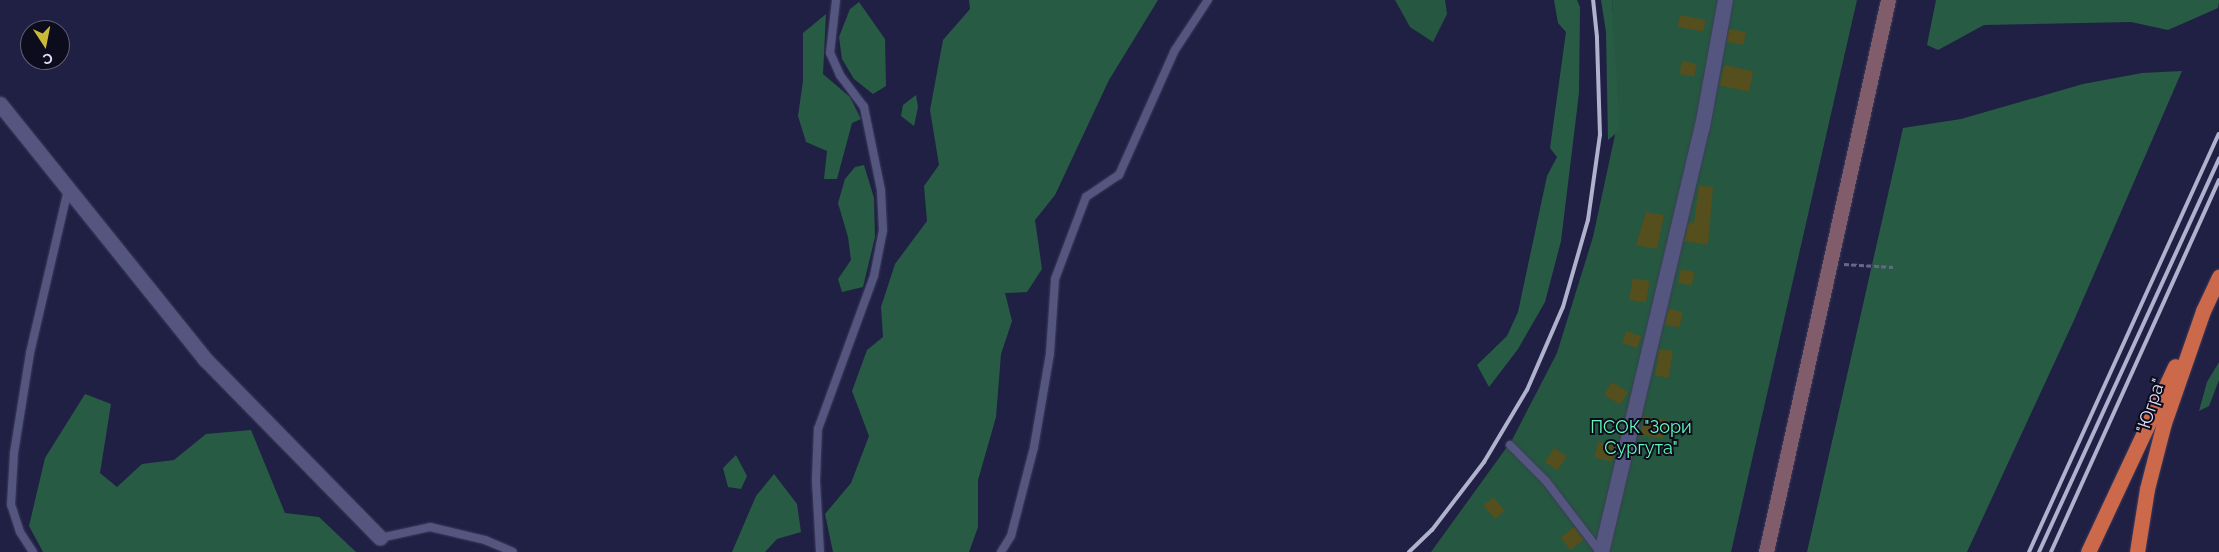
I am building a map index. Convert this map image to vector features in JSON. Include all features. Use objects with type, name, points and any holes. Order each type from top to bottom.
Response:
[{"type":"highway","name":"\"Югра\"","points":[[2137,552],[2147,489],[2164,423],[2203,312],[2219,277]]},
{"type":"highway","points":[[2088,552],[2144,428],[2203,312]]},
{"type":"main road","points":[[1766,552],[1888,0]]},
{"type":"street","points":[[1600,552],[1702,126],[1725,0]]},
{"type":"street","points":[[0,104],[205,359],[380,538]]},
{"type":"lane","points":[[820,552],[816,480],[818,429],[874,276],[883,230],[881,190],[864,107],[840,75],[830,53],[836,0]]},
{"type":"lane","points":[[1001,552],[1010,536],[1034,447],[1050,353],[1055,279],[1086,197],[1119,175],[1175,50],[1208,0]]},
{"type":"lane","points":[[33,552],[20,532],[12,505],[14,452],[30,353],[68,190]]},
{"type":"lane","points":[[1510,444],[1546,481],[1600,552]]},
{"type":"lane","points":[[380,538],[430,526],[485,540],[513,552]]},
{"type":"path","points":[[1830,262],[1857,267],[1893,267]]},
{"type":"green space","points":[[969,0],[1158,0],[1109,80],[1055,195],[1035,220],[1042,269],[1027,292],[1005,293],[1012,321],[1001,354],[996,417],[978,480],[978,527],[969,552],[833,552],[825,514],[851,483],[869,436],[852,391],[867,350],[883,337],[881,307],[895,264],[927,221],[924,186],[939,165],[930,110],[943,40],[970,9]]},
{"type":"green space","points":[[1395,0],[1445,0],[1447,14],[1433,42],[1410,27]]},
{"type":"green space","points":[[1554,0],[1577,0],[1580,7],[1579,93],[1561,241],[1545,302],[1518,349],[1489,387],[1477,365],[1507,336],[1518,312],[1547,176],[1557,157],[1550,148],[1566,32],[1558,23]]},
{"type":"green space","points":[[1601,0],[1612,0],[1620,130],[1608,140],[1606,32]]},
{"type":"green space","name":"ПСОК \"Зори Сургута\"","points":[[1612,0],[1857,0],[1731,552],[1431,552],[1512,440],[1557,353],[1593,237],[1618,121]]},
{"type":"green space","points":[[1936,0],[2219,0],[2219,2],[2218,8],[2168,30],[2131,22],[1984,25],[1938,50],[1927,45]]},
{"type":"green space","points":[[859,2],[885,39],[886,86],[873,94],[854,79],[842,59],[839,37],[850,9]]},
{"type":"green space","points":[[826,14],[823,74],[850,97],[861,119],[852,123],[837,179],[824,179],[827,151],[806,142],[798,116],[803,81],[803,33]]},
{"type":"green space","points":[[2182,71],[2075,318],[1967,552],[1807,552],[1903,128],[1961,119],[2083,84],[2142,73]]},
{"type":"green space","points":[[916,95],[918,107],[914,126],[901,116],[903,105]]},
{"type":"green space","points":[[864,165],[874,198],[875,237],[863,287],[842,292],[838,279],[851,260],[848,237],[838,203],[845,179],[855,167]]},
{"type":"green space","points":[[2219,362],[2219,380],[2209,406],[2199,411],[2207,382]]},
{"type":"green space","points":[[85,394],[111,404],[100,473],[117,487],[142,464],[174,460],[206,434],[251,430],[285,513],[319,517],[356,552],[43,552],[29,526],[45,458]]},
{"type":"green space","points":[[736,455],[747,476],[741,489],[728,487],[723,468]]},
{"type":"green space","points":[[774,474],[797,504],[801,532],[777,539],[765,552],[732,552],[756,496]]},
{"type":"building","points":[[1680,15],[1706,20],[1703,32],[1678,27]]},
{"type":"building","points":[[1729,29],[1746,32],[1743,45],[1727,42]]},
{"type":"building","points":[[1682,61],[1697,64],[1694,77],[1680,74]]},
{"type":"building","points":[[1724,65],[1753,71],[1749,92],[1720,86]]},
{"type":"building","points":[[1699,185],[1713,187],[1708,245],[1684,241],[1689,222],[1694,223]]},
{"type":"building","points":[[1646,212],[1664,215],[1657,249],[1636,245]]},
{"type":"building","points":[[1681,269],[1695,272],[1692,286],[1678,283]]},
{"type":"building","points":[[1633,278],[1650,281],[1646,303],[1629,300]]},
{"type":"building","points":[[1668,309],[1683,312],[1680,328],[1665,325]]},
{"type":"building","points":[[1626,331],[1641,336],[1637,348],[1622,343]]},
{"type":"building","points":[[1659,349],[1673,351],[1669,378],[1655,376]]},
{"type":"building","points":[[1612,382],[1628,392],[1620,405],[1604,395]]},
{"type":"building","points":[[1644,416],[1667,420],[1663,439],[1641,435]]},
{"type":"building","points":[[1598,442],[1616,446],[1612,462],[1594,458]]},
{"type":"building","points":[[1554,448],[1567,456],[1558,470],[1545,462]]},
{"type":"building","points":[[1493,497],[1505,511],[1495,519],[1483,506]]},
{"type":"building","points":[[1574,527],[1584,540],[1570,550],[1561,537]]},
{"type":"railway","points":[[1409,552],[1432,530],[1484,462],[1527,390],[1563,307],[1588,220],[1600,135],[1597,37],[1593,0]]},
{"type":"railway","points":[[2029,552],[2219,134]]},
{"type":"railway","points":[[2039,552],[2219,158]]},
{"type":"railway","points":[[2051,552],[2219,180]]}]
